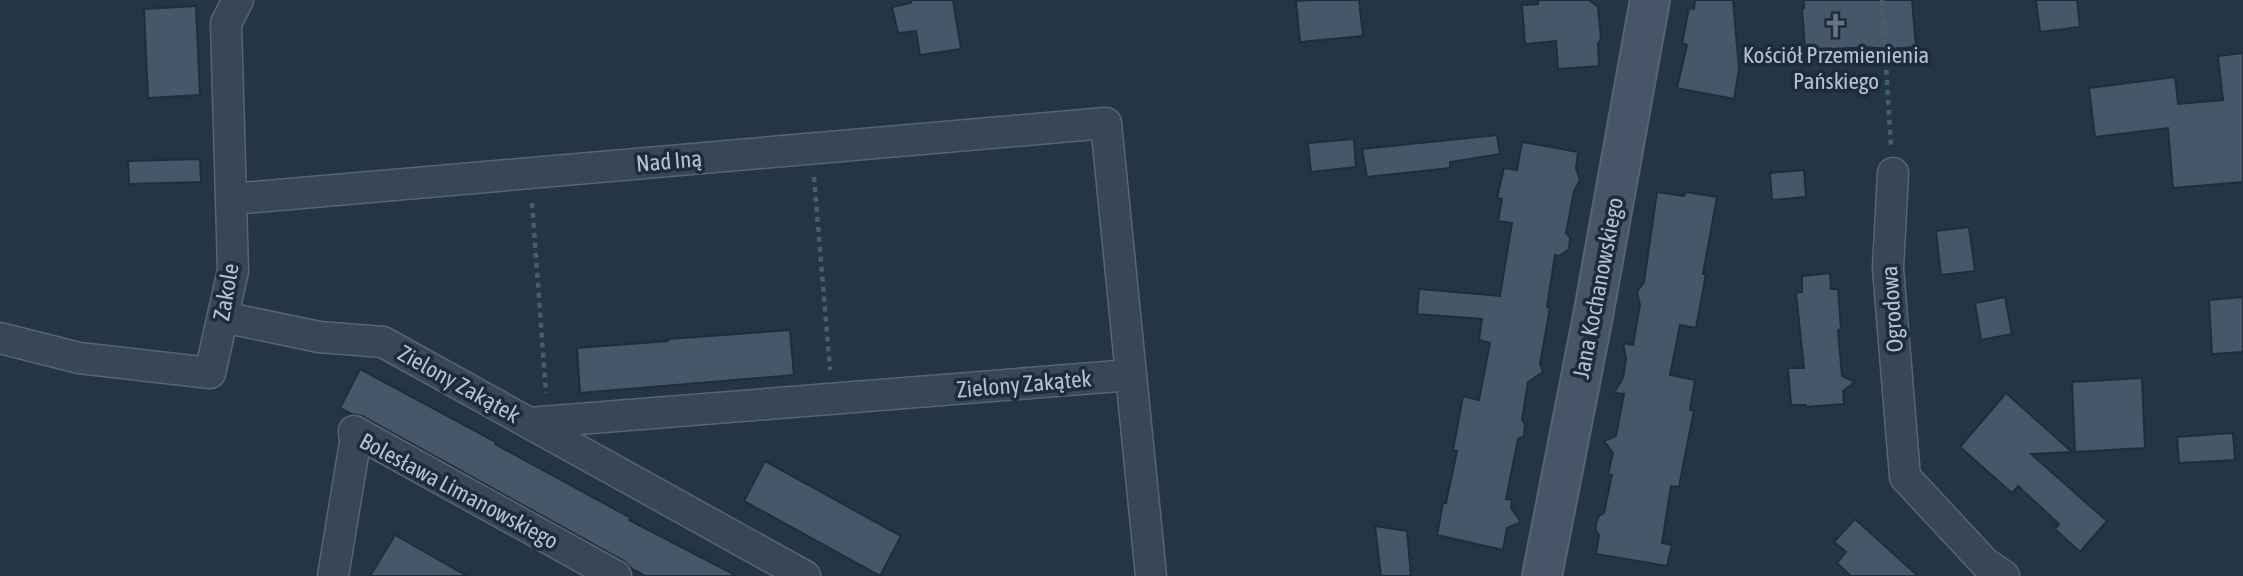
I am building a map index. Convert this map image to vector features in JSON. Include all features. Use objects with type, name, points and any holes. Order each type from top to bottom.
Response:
[{"type":"street","name":"Zakole","points":[[0,338],[79,358],[210,373],[233,271],[226,23],[239,0]]},
{"type":"street","name":"Jana Kochanowskiego","points":[[1542,576],[1593,316],[1650,0]]},
{"type":"street","name":"Nad Iną","points":[[232,199],[1106,123],[1131,375]]},
{"type":"street","name":"Ogrodowa","points":[[1893,173],[1888,268],[1905,477],[1985,562],[2004,576]]},
{"type":"street","name":"Zielony Zakątek","points":[[223,317],[319,337],[383,342],[539,422],[805,576]]},
{"type":"street","name":"Zielony Zakątek","points":[[539,422],[1131,375]]},
{"type":"street","points":[[1131,375],[1151,576]]},
{"type":"street","name":"Bolesława Limanowskiego","points":[[333,576],[355,443],[354,430],[616,576]]},
{"type":"path","points":[[1882,0],[1893,173]]},
{"type":"path","points":[[811,149],[833,399]]},
{"type":"path","name":"Zielony Zakątek","points":[[530,173],[539,422]]},
{"type":"building","points":[[911,0],[953,0],[961,49],[920,55],[916,31],[898,33],[892,7],[911,3]]},
{"type":"building","points":[[1359,0],[1363,36],[1300,42],[1296,1]]},
{"type":"building","points":[[1538,0],[1589,0],[1598,7],[1601,39],[1598,43],[1599,66],[1558,69],[1556,41],[1525,44],[1522,5],[1538,4]]},
{"type":"building","points":[[1695,0],[1733,0],[1739,69],[1734,99],[1677,88],[1687,45],[1682,43],[1689,8],[1694,9]]},
{"type":"building","points":[[1804,0],[1912,0],[1916,47],[1805,51],[1802,9]]},
{"type":"building","points":[[2036,0],[2077,0],[2080,27],[2040,32]]},
{"type":"building","points":[[196,6],[200,95],[148,98],[144,9]]},
{"type":"building","points":[[2243,53],[2243,182],[2173,188],[2168,128],[2095,137],[2089,88],[2175,77],[2178,104],[2223,100],[2218,56]]},
{"type":"building","points":[[1497,135],[1500,154],[1450,162],[1450,168],[1367,177],[1362,149]]},
{"type":"building","points":[[1354,139],[1356,167],[1311,172],[1308,143]]},
{"type":"building","points":[[1522,142],[1578,152],[1576,168],[1580,180],[1574,191],[1566,233],[1570,238],[1569,249],[1559,256],[1555,255],[1547,307],[1550,308],[1540,364],[1543,372],[1528,382],[1522,420],[1525,424],[1524,436],[1518,439],[1506,499],[1512,500],[1511,508],[1521,522],[1507,528],[1503,550],[1437,535],[1457,451],[1453,450],[1463,396],[1479,400],[1490,343],[1479,340],[1482,319],[1417,314],[1419,289],[1500,296],[1512,223],[1498,221],[1502,199],[1497,198],[1504,168],[1517,170]]},
{"type":"building","points":[[200,159],[201,182],[129,184],[128,161]]},
{"type":"building","points":[[1804,170],[1806,197],[1772,200],[1770,173]]},
{"type":"building","points":[[1657,192],[1684,196],[1686,192],[1717,197],[1696,328],[1680,325],[1670,375],[1695,380],[1690,410],[1694,410],[1679,487],[1671,486],[1662,543],[1672,545],[1667,566],[1596,554],[1599,535],[1596,523],[1604,513],[1612,475],[1608,474],[1613,453],[1604,441],[1616,436],[1624,394],[1614,393],[1623,378],[1626,359],[1623,343],[1633,345],[1640,305],[1637,292],[1644,282]]},
{"type":"building","points":[[1969,227],[1975,271],[1941,275],[1936,231]]},
{"type":"building","points":[[1830,273],[1831,289],[1838,289],[1842,376],[1855,382],[1843,391],[1844,404],[1806,407],[1791,405],[1788,368],[1804,368],[1796,293],[1802,292],[1802,276]]},
{"type":"building","points":[[2005,297],[2012,334],[1981,340],[1975,303]]},
{"type":"building","points":[[2243,297],[2243,352],[2212,354],[2209,300]]},
{"type":"building","points":[[790,330],[794,375],[580,393],[577,348]]},
{"type":"building","points":[[360,369],[496,442],[495,444],[631,518],[629,520],[737,576],[645,576],[632,569],[624,561],[362,416],[340,408]]},
{"type":"building","points":[[2142,378],[2145,448],[2075,452],[2072,382]]},
{"type":"building","points":[[2006,393],[2072,452],[2031,454],[2107,521],[2080,552],[2055,529],[2059,524],[2018,486],[2012,493],[1960,447]]},
{"type":"building","points":[[2233,433],[2235,460],[2179,463],[2177,437]]},
{"type":"building","points":[[765,461],[901,536],[880,576],[744,501]]},
{"type":"building","points":[[1855,519],[1918,576],[1851,576],[1837,563],[1846,552],[1834,542]]},
{"type":"building","points":[[1375,526],[1407,531],[1411,576],[1381,576]]},
{"type":"building","points":[[395,535],[467,576],[370,576]]},
{"type":"place","name":"Kościół Przemienienia Pańskiego","points":[[1836,25]]}]
